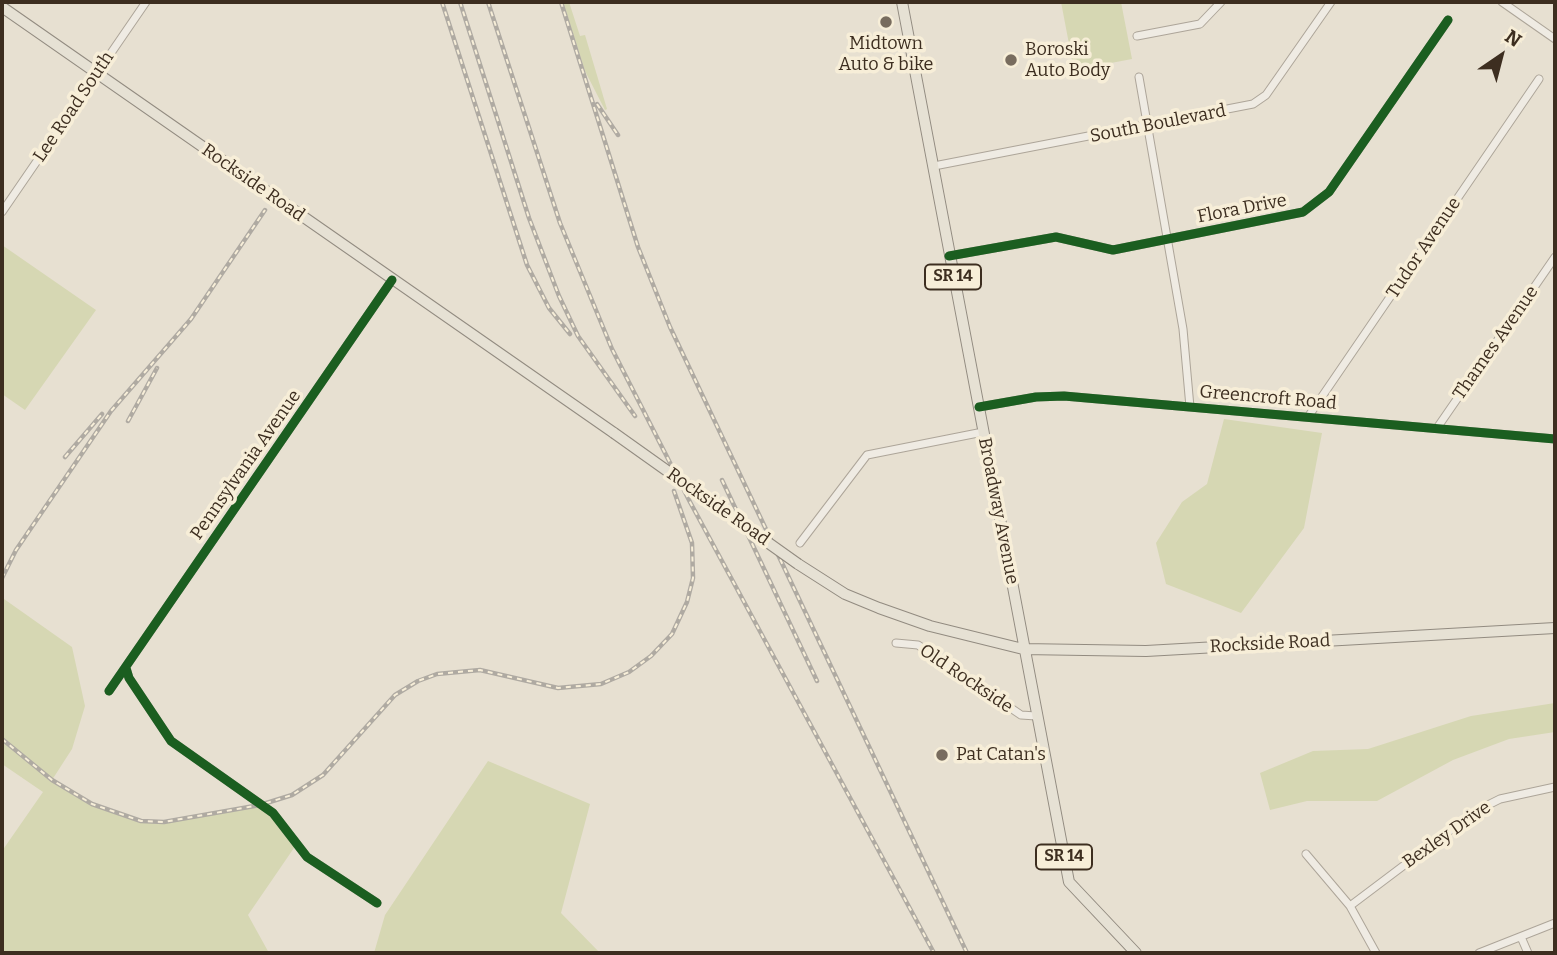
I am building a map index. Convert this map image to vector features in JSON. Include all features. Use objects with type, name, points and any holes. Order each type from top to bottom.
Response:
[{"type":"main road","name":"Broadway Avenue","points":[[902,2],[1069,882],[1136,953]]},
{"type":"main road","name":"Rockside Road","points":[[2,7],[798,564],[845,594],[879,608],[930,626],[1023,649],[1134,652],[1555,628]]},
{"type":"street","name":"Lee Road South","points":[[2,212],[146,2]]},
{"type":"street","points":[[1137,36],[1200,24],[1221,2]]},
{"type":"street","name":"South Boulevard","points":[[934,166],[1244,107],[1260,101],[1331,2]]},
{"type":"street","points":[[1502,2],[1555,39]]},
{"type":"street","name":"Flora Drive","points":[[949,256],[1056,237],[1104,250],[1292,216],[1318,203],[1329,192],[1448,20]]},
{"type":"street","points":[[1139,77],[1183,329],[1190,407]]},
{"type":"street","name":"Tudor Avenue","points":[[1308,417],[1539,79]]},
{"type":"street","name":"Thames Avenue","points":[[1437,428],[1555,257]]},
{"type":"street","name":"Pennsylvania Avenue","points":[[109,691],[392,280]]},
{"type":"street","name":"Greencroft Road","points":[[979,407],[1064,396],[1555,439]]},
{"type":"street","points":[[800,542],[867,455],[983,432]]},
{"type":"street","name":"Old Rockside","points":[[896,643],[918,645],[1021,715],[1036,716]]},
{"type":"street","points":[[126,668],[129,678],[171,741],[273,813],[307,857],[377,903]]},
{"type":"street","name":"Bexley Drive","points":[[1350,906],[1476,811],[1500,799],[1555,787]]},
{"type":"street","points":[[1306,854],[1350,906],[1376,953]]},
{"type":"street","points":[[1479,953],[1555,923]]},
{"type":"street","points":[[1521,937],[1528,953]]},
{"type":"green space","points":[[563,2],[569,2],[580,36],[585,35],[607,109],[605,110],[585,71]]},
{"type":"green space","points":[[1061,2],[1121,2],[1132,59],[1074,70]]},
{"type":"green space","points":[[2,245],[96,310],[25,410],[2,394]]},
{"type":"green space","points":[[1224,419],[1322,433],[1304,528],[1241,613],[1166,584],[1156,543],[1182,502],[1207,484]]},
{"type":"green space","points":[[4,599],[72,647],[85,706],[72,749],[52,780],[107,811],[141,821],[164,822],[260,805],[273,813],[296,845],[248,915],[269,953],[2,953],[2,851],[43,792],[2,764]]},
{"type":"green space","points":[[1555,703],[1555,732],[1509,739],[1453,760],[1377,801],[1307,801],[1270,810],[1260,773],[1313,751],[1368,749],[1471,716]]},
{"type":"green space","points":[[488,761],[590,804],[561,913],[600,953],[374,953],[385,915]]},
{"type":"railway","points":[[442,2],[527,265],[549,308],[570,334]]},
{"type":"railway","points":[[460,2],[529,218],[559,296],[578,336],[635,416]]},
{"type":"railway","points":[[488,2],[560,223],[612,349],[690,502],[934,953]]},
{"type":"railway","points":[[561,2],[638,247],[670,327],[967,953]]},
{"type":"railway","points":[[597,104],[618,135]]},
{"type":"railway","points":[[2,578],[16,550],[111,411],[191,319],[265,210]]},
{"type":"railway","points":[[128,421],[157,368]]},
{"type":"railway","points":[[65,457],[102,414]]},
{"type":"railway","points":[[722,480],[817,681]]},
{"type":"railway","points":[[2,739],[52,780],[92,804],[141,821],[164,822],[260,805],[292,795],[323,775],[395,695],[418,681],[437,674],[480,670],[558,688],[601,684],[629,672],[651,656],[672,634],[687,602],[693,578],[692,543],[674,491]]},
{"type":"cycle path","points":[[949,256],[1056,237],[1113,250],[1303,212],[1329,192],[1448,20]]},
{"type":"cycle path","points":[[109,691],[392,280]]},
{"type":"cycle path","points":[[979,407],[1036,397],[1064,396],[1555,439]]},
{"type":"cycle path","points":[[126,668],[129,678],[171,741],[273,813],[307,857],[377,903]]},
{"type":"place","name":"Midtown Auto & bike","points":[[886,22]]},
{"type":"place","name":"Boroski Auto Body","points":[[1011,60]]},
{"type":"place","name":"Pat Catan's","points":[[942,755]]}]
